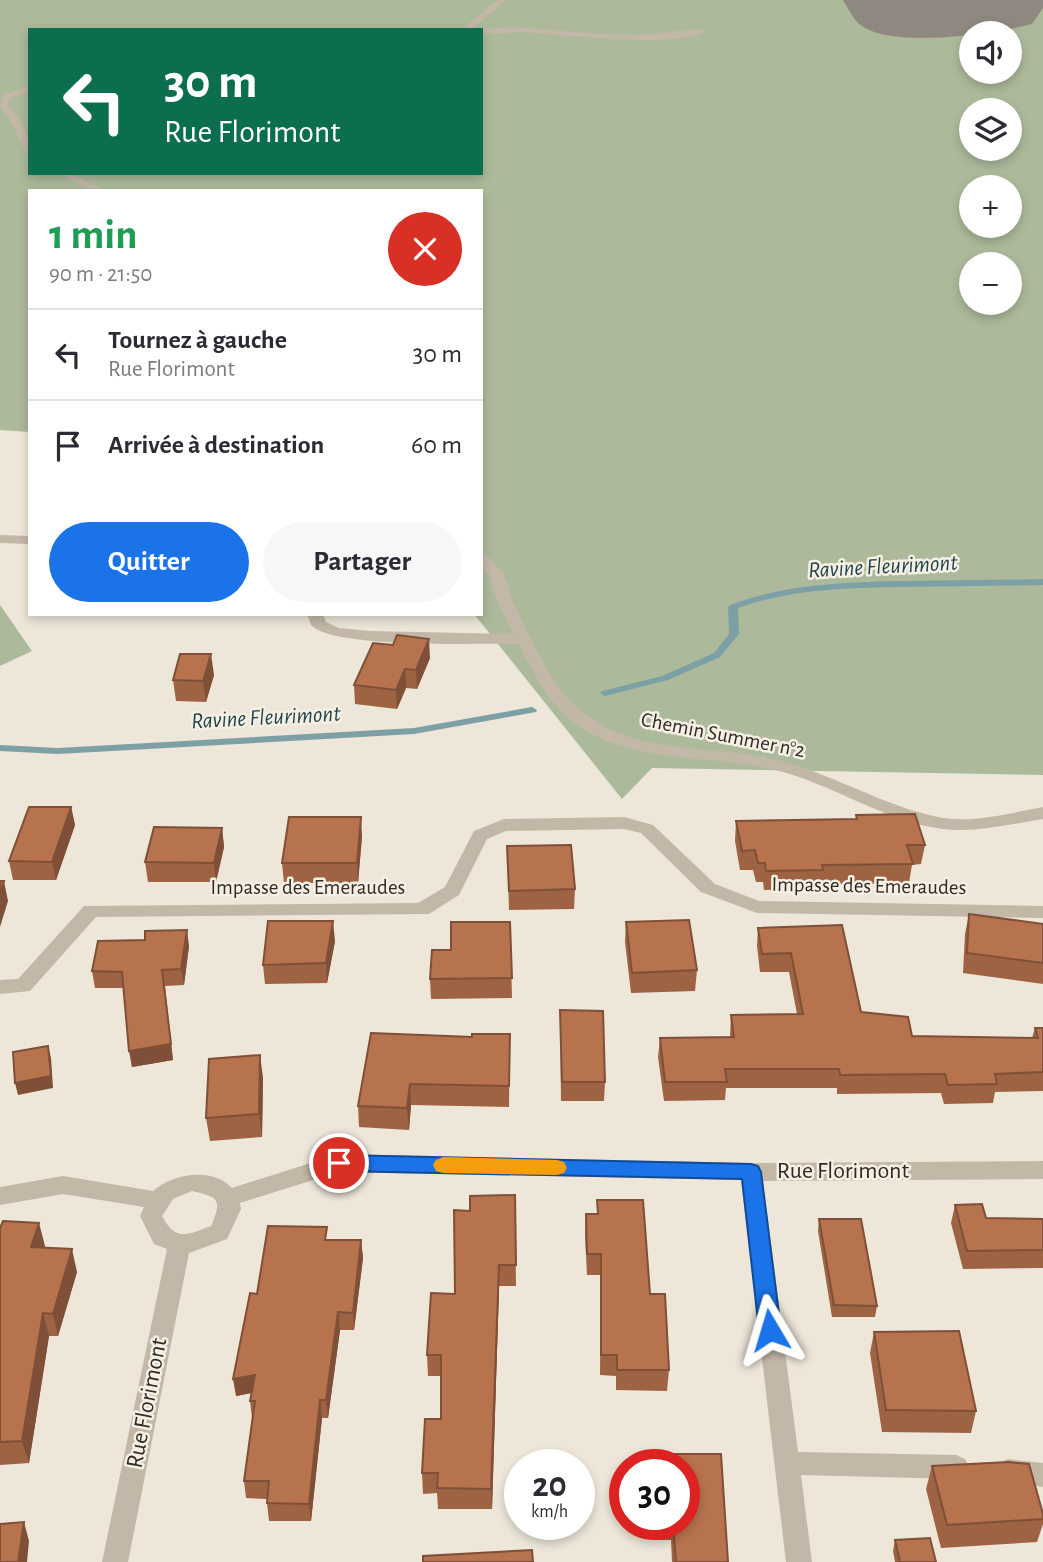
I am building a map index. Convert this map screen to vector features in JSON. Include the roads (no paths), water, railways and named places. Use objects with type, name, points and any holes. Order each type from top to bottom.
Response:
[{"type":"street","points":[[467,28],[502,0]]},
{"type":"street","points":[[483,31],[677,37],[703,31]]},
{"type":"street","points":[[28,90],[11,94],[3,99],[2,104],[13,116],[28,148]]},
{"type":"street","points":[[67,175],[97,189]]},
{"type":"street","points":[[0,538],[28,540]]},
{"type":"street","name":"Chemin Summer n°2","points":[[483,560],[498,577],[503,594],[525,639],[564,704],[583,722],[614,736],[650,745],[769,763],[820,778],[940,824],[1043,813]]},
{"type":"street","points":[[316,616],[319,625],[336,632],[371,636],[525,639]]},
{"type":"street","name":"Impasse des Emeraudes","points":[[0,986],[23,986],[91,911],[422,909],[452,891],[480,835],[505,825],[624,823],[647,829],[708,888],[757,907],[1043,912]]},
{"type":"street","name":"Rue Florimont","points":[[228,1198],[339,1163],[751,1172],[1043,1170]]},
{"type":"street","points":[[751,1172],[799,1562]]},
{"type":"street","points":[[191,1182],[219,1188],[228,1198],[230,1209],[219,1232],[190,1244],[179,1244],[162,1237],[151,1216],[163,1193],[191,1182]]},
{"type":"street","points":[[0,1196],[62,1185],[157,1200]]},
{"type":"street","name":"Rue Florimont","points":[[116,1562],[179,1244]]},
{"type":"street","points":[[786,1462],[967,1467],[1043,1475]]},
{"type":"waterway","name":"Ravine Fleurimont","points":[[605,693],[665,678],[717,655],[734,634],[733,607],[773,594],[856,585],[1043,582]]},
{"type":"waterway","name":"Ravine Fleurimont","points":[[0,748],[58,751],[414,731],[532,710]]}]
